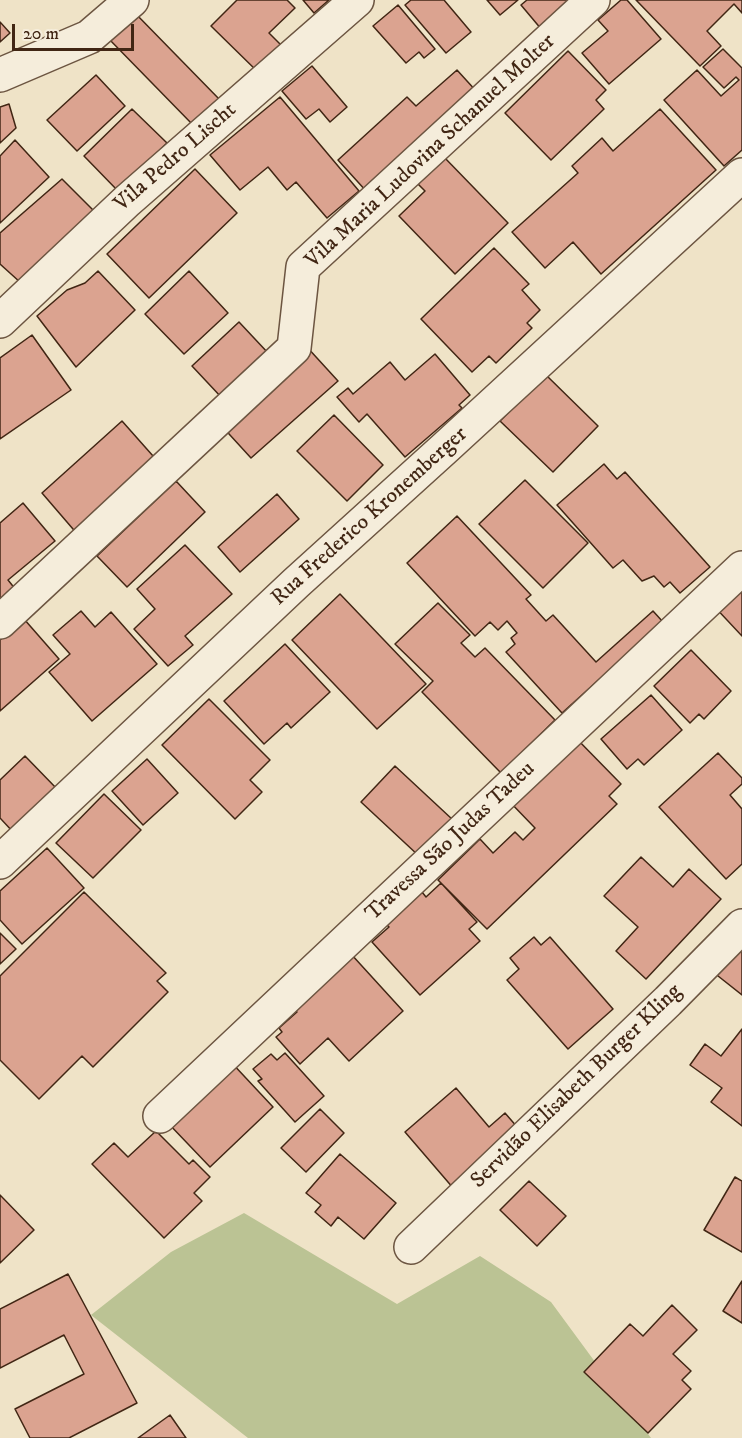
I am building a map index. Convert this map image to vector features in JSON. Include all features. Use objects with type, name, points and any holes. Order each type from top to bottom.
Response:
[{"type":"street","points":[[0,75],[89,37],[132,0]]},
{"type":"street","name":"Vila Pedro Lischt","points":[[0,321],[127,201],[357,0]]},
{"type":"street","name":"Vila Maria Ludovina Schanuel Molter","points":[[0,622],[294,348],[303,267],[593,0]]},
{"type":"street","name":"Rua Frederico Kronemberger","points":[[0,862],[296,583],[742,175]]},
{"type":"street","name":"Travessa São Judas Tadeu","points":[[160,1116],[742,568]]},
{"type":"street","name":"Servidão Elisabeth Burger Kling","points":[[411,1247],[668,1001],[742,926]]},
{"type":"green space","points":[[244,1213],[397,1304],[480,1256],[551,1302],[651,1438],[248,1438],[91,1315],[171,1252]]},
{"type":"building","points":[[237,0],[287,0],[295,8],[269,33],[286,50],[261,75],[211,26]]},
{"type":"building","points":[[303,0],[329,0],[314,13]]},
{"type":"building","points":[[411,0],[444,0],[471,32],[446,53],[405,5]]},
{"type":"building","points":[[487,0],[518,0],[500,15]]},
{"type":"building","points":[[527,0],[573,0],[542,30],[521,5]]},
{"type":"building","points":[[621,0],[627,0],[661,39],[609,84],[582,53],[608,31],[598,20]]},
{"type":"building","points":[[636,0],[742,0],[742,13],[734,4],[707,31],[721,46],[700,66]]},
{"type":"building","points":[[398,5],[435,49],[424,58],[419,52],[406,63],[373,26]]},
{"type":"building","points":[[134,12],[221,101],[194,126],[108,38]]},
{"type":"building","points":[[0,22],[10,33],[0,42]]},
{"type":"building","points":[[723,49],[742,68],[742,150],[724,166],[664,100],[697,70],[721,96],[739,80],[736,77],[724,88],[703,67]]},
{"type":"building","points":[[568,51],[606,90],[596,100],[604,109],[551,160],[505,113]]},
{"type":"building","points":[[312,66],[347,107],[330,122],[319,109],[306,119],[282,91]]},
{"type":"building","points":[[457,70],[477,92],[367,192],[338,160],[407,97],[416,106]]},
{"type":"building","points":[[96,75],[125,106],[77,151],[47,120]]},
{"type":"building","points":[[280,97],[359,191],[327,218],[296,182],[287,190],[268,167],[240,190],[210,155]]},
{"type":"building","points":[[9,104],[16,128],[0,143],[0,107]]},
{"type":"building","points":[[132,109],[167,143],[118,191],[84,156]]},
{"type":"building","points":[[660,109],[716,170],[601,274],[573,242],[545,268],[512,232],[578,173],[572,166],[602,138],[613,151]]},
{"type":"building","points":[[15,140],[49,177],[0,223],[0,156]]},
{"type":"building","points":[[443,156],[508,223],[455,274],[399,216],[425,191],[416,182]]},
{"type":"building","points":[[195,169],[237,213],[149,298],[107,254]]},
{"type":"building","points":[[62,179],[98,215],[21,283],[0,264],[0,233]]},
{"type":"building","points":[[494,248],[529,284],[522,290],[540,310],[527,323],[532,328],[496,363],[489,356],[472,372],[421,319]]},
{"type":"building","points":[[98,271],[135,310],[76,367],[37,316],[67,290],[85,283]]},
{"type":"building","points":[[189,271],[228,313],[184,354],[145,314]]},
{"type":"building","points":[[239,322],[269,354],[222,398],[192,366]]},
{"type":"building","points":[[32,335],[71,390],[0,439],[0,358]]},
{"type":"building","points":[[306,346],[338,381],[251,458],[219,423]]},
{"type":"building","points":[[435,354],[470,395],[459,405],[462,408],[405,457],[367,414],[359,422],[337,397],[348,388],[353,394],[390,362],[405,380]]},
{"type":"building","points":[[546,375],[598,426],[553,472],[500,421]]},
{"type":"building","points":[[334,415],[383,465],[347,501],[297,451]]},
{"type":"building","points":[[122,421],[161,465],[79,536],[42,493]]},
{"type":"building","points":[[604,464],[617,479],[625,472],[710,567],[680,593],[670,582],[664,587],[654,576],[642,581],[623,560],[613,568],[557,505]]},
{"type":"building","points":[[525,480],[588,543],[543,588],[479,524]]},
{"type":"building","points":[[176,481],[205,512],[127,587],[97,556]]},
{"type":"building","points":[[277,494],[299,519],[240,572],[218,547]]},
{"type":"building","points":[[23,503],[55,541],[8,580],[20,595],[0,612],[0,523]]},
{"type":"building","points":[[457,516],[531,595],[526,599],[546,621],[553,615],[596,662],[653,611],[663,622],[562,713],[506,652],[515,644],[511,638],[517,633],[507,621],[498,630],[490,622],[475,636],[407,563]]},
{"type":"building","points":[[185,545],[232,594],[185,636],[193,645],[168,666],[134,629],[155,609],[137,589]]},
{"type":"building","points":[[742,576],[742,636],[712,604]]},
{"type":"building","points":[[340,594],[426,684],[377,729],[292,640]]},
{"type":"building","points":[[438,603],[470,635],[461,643],[475,657],[485,648],[555,720],[501,773],[422,692],[433,681],[395,644]]},
{"type":"building","points":[[81,611],[95,627],[111,612],[157,664],[92,721],[49,672],[70,654],[53,635]]},
{"type":"building","points":[[24,619],[59,659],[0,711],[0,640]]},
{"type":"building","points":[[285,644],[330,692],[291,728],[287,723],[264,744],[224,701]]},
{"type":"building","points":[[691,650],[731,691],[704,719],[699,714],[690,723],[654,686]]},
{"type":"building","points":[[651,695],[682,730],[644,765],[638,759],[627,769],[601,739]]},
{"type":"building","points":[[209,699],[270,760],[250,780],[262,792],[235,819],[162,745]]},
{"type":"building","points":[[573,735],[621,784],[609,796],[617,804],[487,929],[438,880],[480,839],[493,853],[515,832],[523,840],[535,828],[507,799]]},
{"type":"building","points":[[718,753],[742,778],[742,784],[730,795],[742,809],[742,864],[726,879],[659,807]]},
{"type":"building","points":[[25,756],[58,790],[14,833],[0,818],[0,780]]},
{"type":"building","points":[[147,759],[178,793],[143,825],[112,791]]},
{"type":"building","points":[[395,766],[453,820],[419,856],[361,802]]},
{"type":"building","points":[[104,794],[141,830],[93,878],[56,843]]},
{"type":"building","points":[[47,848],[84,888],[22,944],[0,920],[0,891]]},
{"type":"building","points":[[641,857],[673,887],[689,869],[721,899],[646,979],[616,951],[638,927],[604,896]]},
{"type":"building","points":[[441,883],[477,922],[469,929],[480,941],[420,995],[372,942],[389,927],[386,924],[422,892],[426,897]]},
{"type":"building","points":[[84,892],[166,973],[157,981],[168,992],[93,1067],[82,1056],[39,1099],[0,1060],[0,976]]},
{"type":"building","points":[[0,933],[16,949],[0,964]]},
{"type":"building","points":[[534,937],[541,945],[550,937],[613,1009],[568,1049],[507,980],[519,969],[510,958]]},
{"type":"building","points":[[742,937],[742,995],[713,972]]},
{"type":"building","points":[[351,954],[403,1011],[349,1061],[328,1038],[300,1064],[276,1037],[282,1032],[279,1028],[297,1012],[291,1008]]},
{"type":"building","points":[[742,1029],[742,1126],[711,1102],[722,1088],[690,1065],[705,1044],[721,1056]]},
{"type":"building","points":[[285,1053],[324,1096],[295,1122],[258,1081],[262,1079],[253,1069],[271,1054],[277,1060]]},
{"type":"building","points":[[230,1061],[273,1107],[210,1167],[167,1122]]},
{"type":"building","points":[[456,1088],[489,1127],[505,1113],[518,1128],[454,1189],[405,1132]]},
{"type":"building","points":[[320,1109],[344,1133],[306,1172],[281,1148]]},
{"type":"building","points":[[156,1131],[189,1164],[193,1160],[210,1177],[194,1193],[202,1201],[164,1238],[92,1164],[114,1143],[128,1157]]},
{"type":"building","points":[[340,1154],[396,1203],[364,1239],[338,1217],[331,1226],[315,1212],[321,1205],[306,1193]]},
{"type":"building","points":[[735,1177],[742,1181],[742,1252],[704,1230]]},
{"type":"building","points":[[529,1181],[566,1216],[537,1246],[500,1210]]},
{"type":"building","points":[[0,1195],[34,1230],[0,1263]]},
{"type":"building","points":[[68,1274],[137,1403],[69,1438],[30,1438],[15,1409],[84,1374],[64,1335],[0,1368],[0,1309]]},
{"type":"building","points":[[742,1281],[742,1323],[723,1311]]},
{"type":"building","points":[[672,1305],[697,1330],[673,1354],[691,1371],[682,1380],[691,1389],[648,1433],[584,1372],[630,1324],[643,1336]]},
{"type":"building","points":[[170,1415],[186,1438],[138,1438]]}]
